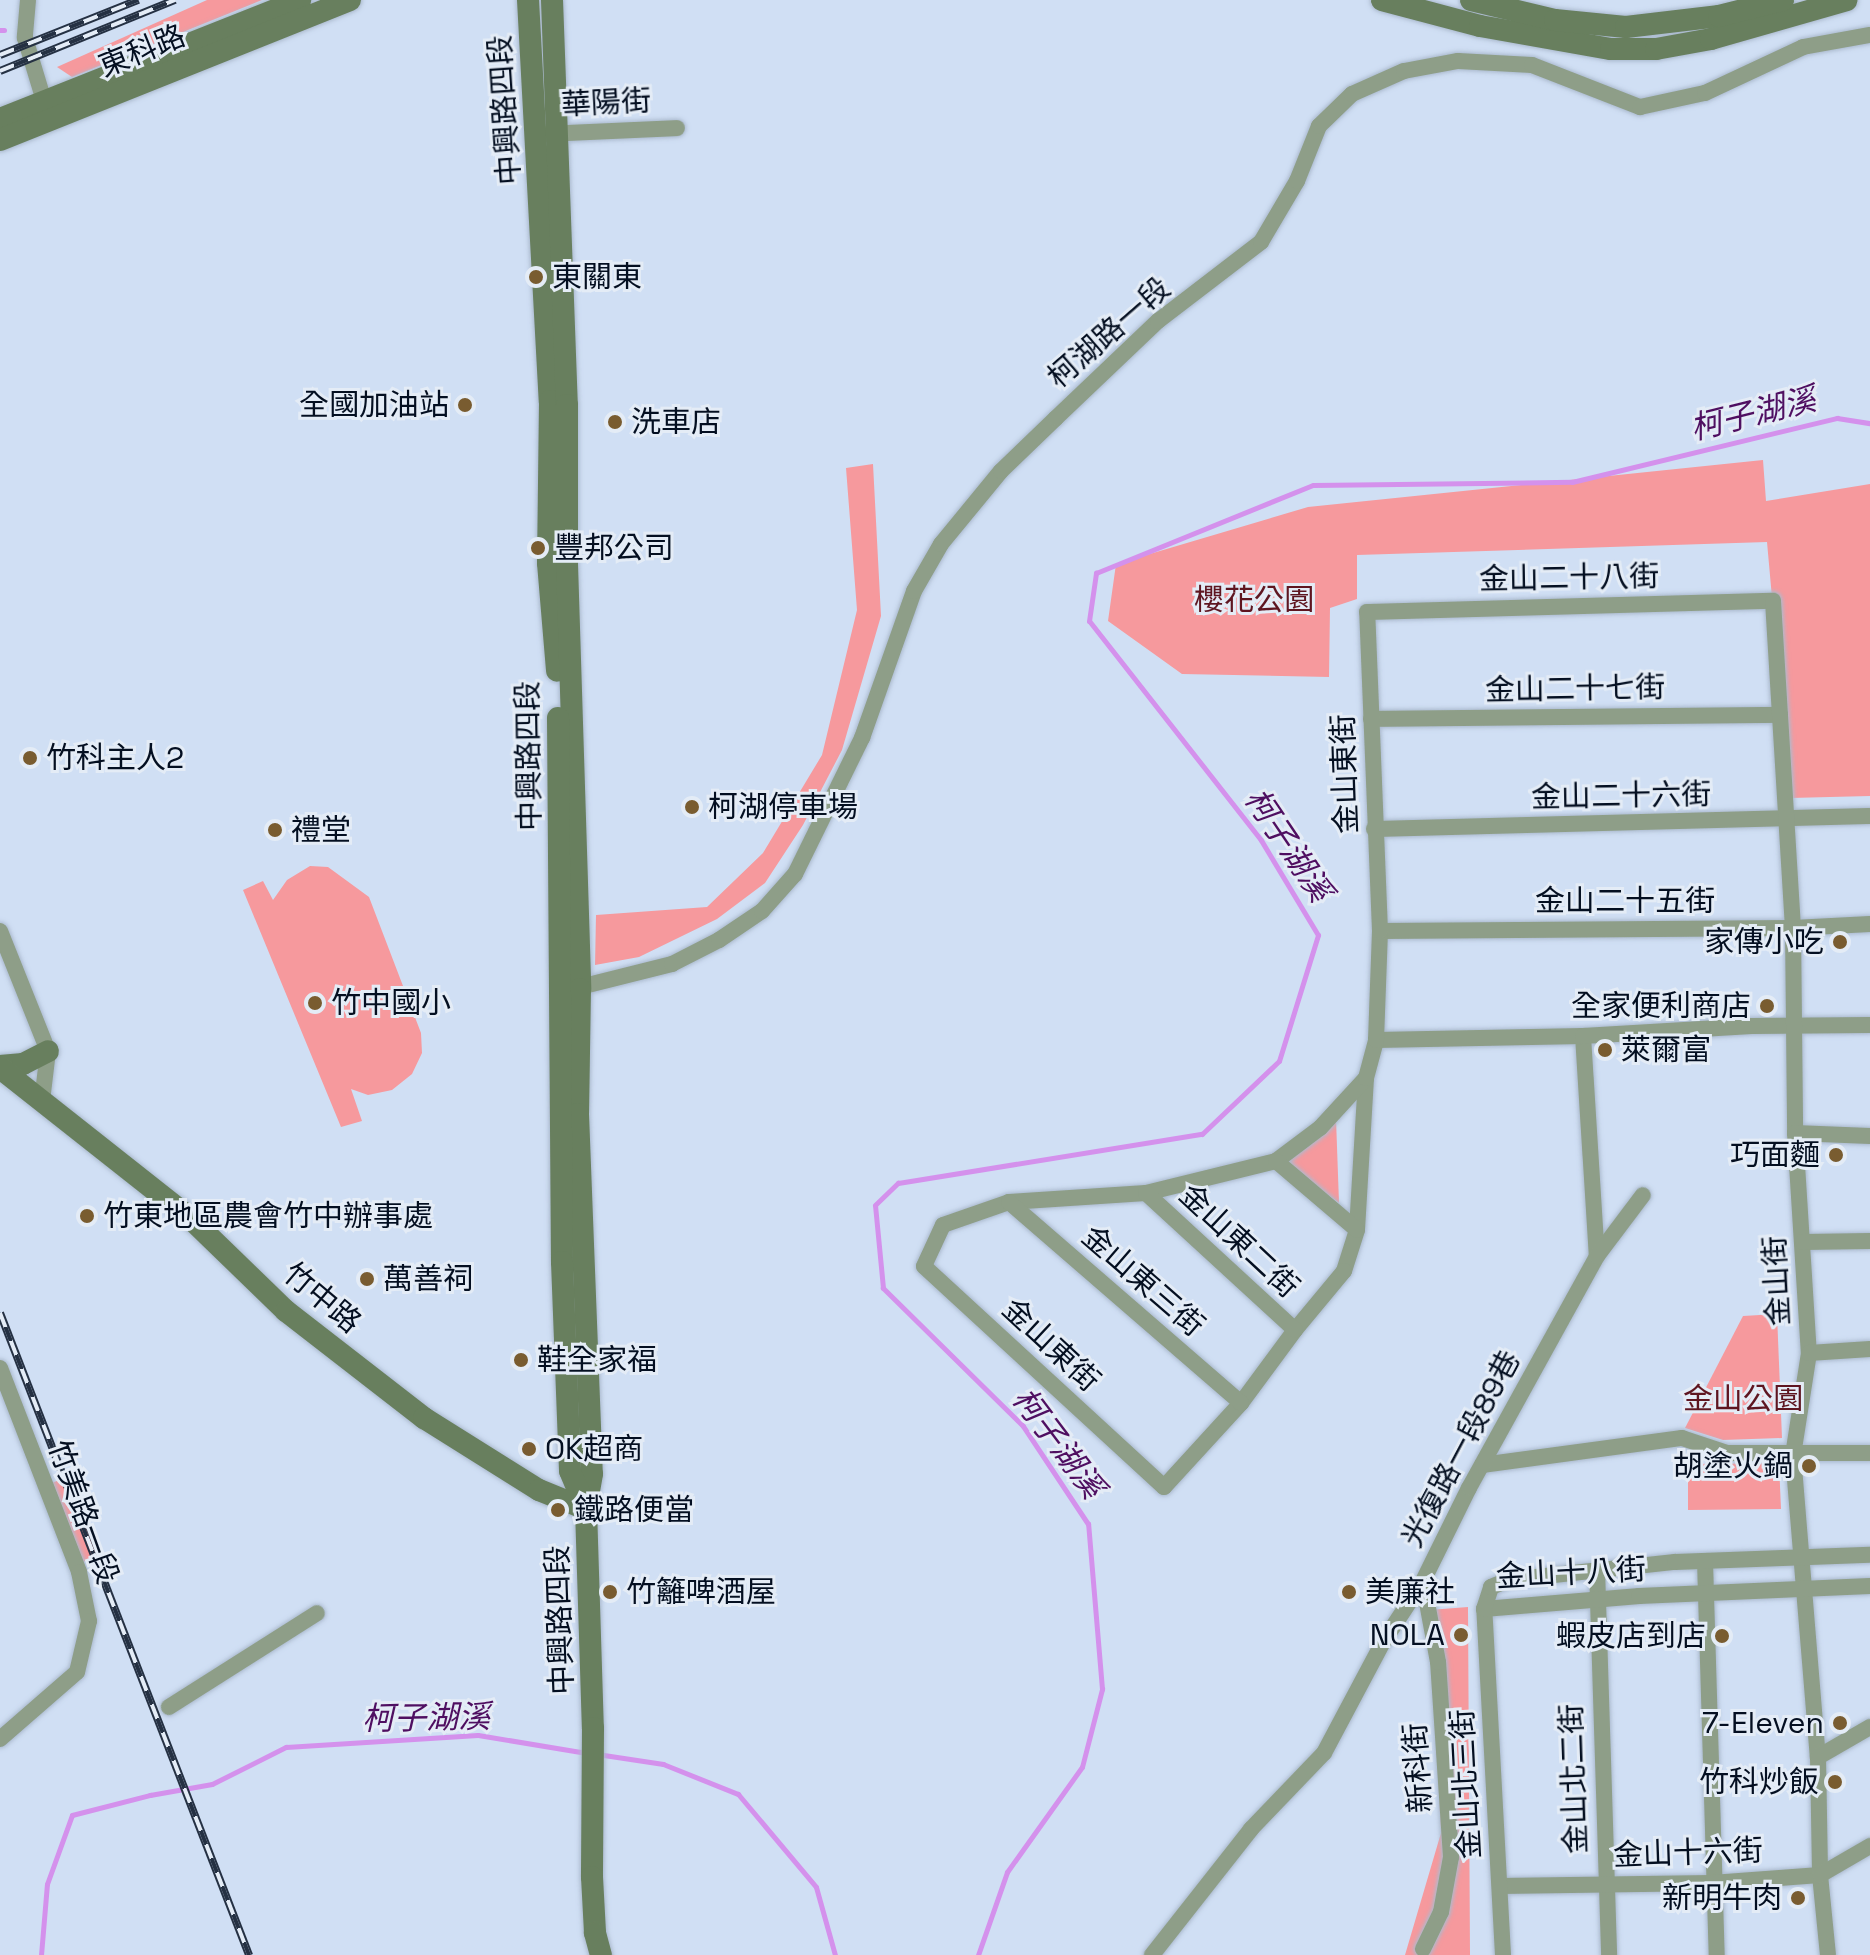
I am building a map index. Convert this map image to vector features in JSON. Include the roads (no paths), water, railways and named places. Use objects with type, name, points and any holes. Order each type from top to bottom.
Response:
[{"type":"street","points":[[28,0],[25,38],[47,111]]},
{"type":"street","name":"東科路","points":[[0,140],[47,111],[300,0]]},
{"type":"street","name":"東科路","points":[[0,119],[47,111],[350,0]]},
{"type":"street","name":"中興路四段","points":[[528,0],[548,134]]},
{"type":"street","name":"中興路四段","points":[[552,0],[548,134],[572,989],[562,1262],[570,1471],[586,1509],[593,1728],[592,1877],[595,1933],[601,1955]]},
{"type":"street","points":[[1382,0],[1480,26],[1631,49],[1656,49],[1711,39],[1847,0]]},
{"type":"street","points":[[1471,0],[1555,20],[1626,27],[1719,16],[1783,0]]},
{"type":"street","name":"柯湖路一段","points":[[572,989],[672,964],[719,940],[762,911],[795,874],[862,738],[914,591],[941,544],[1001,471],[1158,321],[1261,242],[1297,181],[1319,126],[1352,94],[1404,71],[1458,61],[1532,65],[1640,107],[1705,93],[1803,47],[1870,35]]},
{"type":"street","name":"華陽街","points":[[548,134],[677,128]]},
{"type":"street","name":"金山二十八街","points":[[1367,612],[1773,601]]},
{"type":"street","name":"金山街","points":[[1773,601],[1793,928],[1795,1133],[1809,1353],[1793,1455],[1818,1757],[1820,1875],[1828,1955]]},
{"type":"street","name":"金山東街","points":[[1366,1078],[1320,1128],[1276,1161],[1146,1193],[1009,1202],[943,1225],[924,1266],[1164,1487],[1241,1403],[1344,1271],[1357,1230],[1366,1078],[1376,1040],[1380,931],[1367,612]]},
{"type":"street","name":"金山二十七街","points":[[1371,719],[1780,715]]},
{"type":"street","name":"金山二十六街","points":[[1374,829],[1870,816]]},
{"type":"street","name":"金山二十五街","points":[[1380,931],[1793,928],[1870,924]]},
{"type":"street","points":[[0,931],[48,1051],[42,1101]]},
{"type":"street","points":[[1376,1040],[1870,1025]]},
{"type":"street","points":[[1583,1036],[1597,1256]]},
{"type":"street","points":[[0,1067],[23,1064],[48,1051]]},
{"type":"street","name":"竹中路","points":[[0,1067],[189,1217],[286,1311],[424,1418],[526,1482],[586,1509]]},
{"type":"street","points":[[1795,1133],[1870,1136]]},
{"type":"street","points":[[1276,1161],[1357,1230]]},
{"type":"street","name":"金山東二街","points":[[1146,1193],[1295,1330]]},
{"type":"street","name":"光復路一段89巷","points":[[1152,1955],[1251,1829],[1324,1753],[1383,1642],[1423,1581],[1482,1465],[1597,1256],[1643,1195]]},
{"type":"street","name":"金山東三街","points":[[1009,1202],[1241,1403]]},
{"type":"street","points":[[1803,1242],[1870,1241]]},
{"type":"street","points":[[1809,1353],[1870,1349]]},
{"type":"street","name":"竹美路一段","points":[[0,1368],[79,1572],[89,1621],[77,1672],[0,1739]]},
{"type":"street","points":[[1482,1465],[1682,1438],[1727,1453],[1870,1453]]},
{"type":"street","name":"金山十八街","points":[[1870,1555],[1801,1555],[1705,1561],[1597,1569],[1508,1580],[1491,1587],[1484,1609],[1802,1587],[1870,1586]]},
{"type":"street","points":[[1705,1561],[1712,1883],[1717,1955]]},
{"type":"street","name":"金山北二街","points":[[1597,1569],[1609,1955]]},
{"type":"street","name":"新科街","points":[[1423,1581],[1438,1662],[1451,1857],[1441,1912],[1423,1949]]},
{"type":"street","name":"金山北三街","points":[[1484,1609],[1503,1955]]},
{"type":"street","points":[[169,1707],[317,1613]]},
{"type":"street","points":[[1818,1757],[1870,1727]]},
{"type":"street","name":"金山十六街","points":[[1500,1886],[1712,1883],[1820,1875],[1870,1846]]},
{"type":"waterway","name":"柯子湖溪","points":[[978,1955],[1007,1872],[1082,1767],[1102,1689],[1088,1524],[1023,1426],[883,1288],[875,1205],[898,1183],[1202,1134],[1279,1061],[1318,935],[1261,840],[1089,621],[1096,573],[1313,485],[1572,482],[1837,418],[1870,423]]},
{"type":"waterway","name":"柯子湖溪","points":[[41,1955],[47,1884],[72,1815],[150,1795],[212,1784],[286,1747],[478,1735],[587,1753]]},
{"type":"waterway","name":"柯子湖溪","points":[[597,1754],[663,1764],[738,1794],[816,1887],[835,1955]]},
{"type":"railway","points":[[0,55],[138,0]]},
{"type":"railway","points":[[0,71],[175,0]]},
{"type":"railway","points":[[0,1313],[249,1955]]},
{"type":"place","name":"東關東","points":[[536,277]]},
{"type":"place","name":"全國加油站","points":[[465,405]]},
{"type":"place","name":"洗車店","points":[[615,422]]},
{"type":"place","name":"豐邦公司","points":[[538,548]]},
{"type":"place","name":"竹科主人2","points":[[30,758]]},
{"type":"place","name":"柯湖停車場","points":[[692,807]]},
{"type":"place","name":"禮堂","points":[[275,830]]},
{"type":"place","name":"家傳小吃","points":[[1840,942]]},
{"type":"place","name":"竹中國小","points":[[315,1003]]},
{"type":"place","name":"全家便利商店","points":[[1767,1006]]},
{"type":"place","name":"萊爾富","points":[[1605,1050]]},
{"type":"place","name":"巧面麵","points":[[1836,1155]]},
{"type":"place","name":"竹東地區農會竹中辦事處","points":[[87,1216]]},
{"type":"place","name":"萬善祠","points":[[367,1279]]},
{"type":"place","name":"鞋全家福","points":[[521,1360]]},
{"type":"place","name":"OK超商","points":[[529,1449]]},
{"type":"place","name":"胡塗火鍋","points":[[1809,1466]]},
{"type":"place","name":"鐵路便當","points":[[558,1510]]},
{"type":"place","name":"竹籬啤酒屋","points":[[610,1592]]},
{"type":"place","name":"美廉社","points":[[1349,1592]]},
{"type":"place","name":"NOLA","points":[[1461,1635]]},
{"type":"place","name":"蝦皮店到店","points":[[1722,1636]]},
{"type":"place","name":"7-Eleven","points":[[1840,1723]]},
{"type":"place","name":"竹科炒飯","points":[[1835,1782]]},
{"type":"place","name":"新明牛肉","points":[[1798,1898]]},
{"type":"park label","name":"櫻花公園","points":[[1254,600]]},
{"type":"park label","name":"金山公園","points":[[1743,1399]]}]
